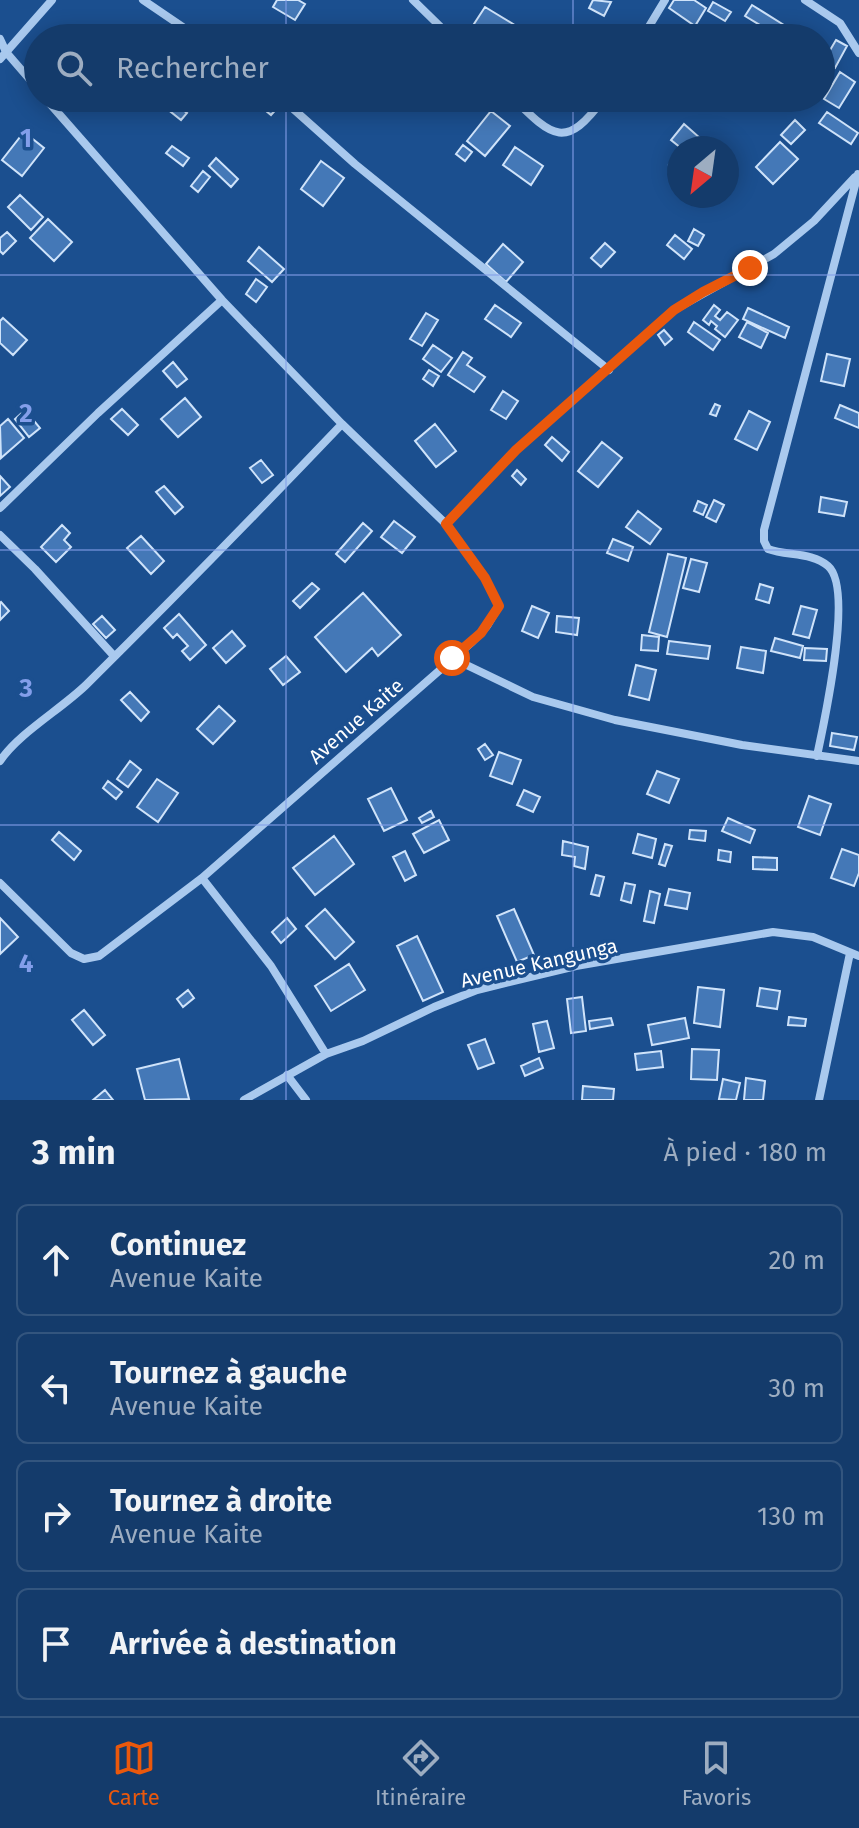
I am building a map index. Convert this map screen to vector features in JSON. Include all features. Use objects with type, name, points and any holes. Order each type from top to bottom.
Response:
[{"type":"street","points":[[31,24],[52,0]]},
{"type":"street","points":[[143,0],[178,24]]},
{"type":"street","points":[[413,0],[438,24]]},
{"type":"street","points":[[650,24],[665,0]]},
{"type":"street","points":[[805,0],[840,23],[859,53]]},
{"type":"street","points":[[3,56],[24,32]]},
{"type":"street","points":[[0,39],[3,56],[24,76]]},
{"type":"street","points":[[57,112],[222,300],[342,424],[446,524],[516,450],[674,310],[774,254],[814,221],[858,174]]},
{"type":"street","points":[[297,112],[355,164],[609,370]]},
{"type":"street","points":[[527,112],[543,127],[558,133],[572,131],[594,112]]},
{"type":"street","points":[[817,756],[833,685],[838,621],[836,583],[833,572],[825,563],[809,556],[768,549],[764,530],[858,174]]},
{"type":"street","points":[[0,508],[222,300]]},
{"type":"street","points":[[0,761],[19,739],[50,716],[229,543],[342,424]]},
{"type":"street","name":"Avenue Kaite","points":[[0,883],[71,953],[84,959],[99,956],[202,878],[481,633],[499,606],[485,578],[446,524]]},
{"type":"street","points":[[0,535],[114,656]]},
{"type":"street","points":[[452,658],[533,697],[576,710],[742,745],[859,761]]},
{"type":"street","points":[[202,878],[271,966],[326,1054]]},
{"type":"street","name":"Avenue Kangunga","points":[[244,1100],[326,1054],[363,1041],[434,1007],[477,990],[576,966],[773,932],[813,937],[854,954]]},
{"type":"street","points":[[819,1100],[854,954]]},
{"type":"street","points":[[287,1075],[306,1100]]},
{"type":"building","points":[[277,0],[298,0],[305,4],[295,20],[273,7]]},
{"type":"building","points":[[593,0],[611,2],[604,16],[589,8]]},
{"type":"building","points":[[674,0],[694,0],[706,8],[696,24],[692,24],[669,8]]},
{"type":"building","points":[[713,2],[731,12],[725,21],[708,11]]},
{"type":"building","points":[[752,5],[782,24],[758,24],[745,16]]},
{"type":"building","points":[[485,7],[513,24],[474,24]]},
{"type":"building","points":[[835,42],[847,46],[835,68]]},
{"type":"building","points":[[840,72],[855,82],[839,108],[835,106],[835,80]]},
{"type":"building","points":[[171,112],[187,113],[181,120]]},
{"type":"building","points":[[490,112],[510,126],[485,156],[467,141]]},
{"type":"building","points":[[827,112],[858,133],[851,144],[819,123]]},
{"type":"building","points":[[795,120],[805,130],[791,144],[781,135]]},
{"type":"building","points":[[684,124],[698,136],[674,136]]},
{"type":"building","points":[[24,132],[44,148],[22,176],[2,160]]},
{"type":"building","points":[[780,142],[798,159],[773,184],[756,167]]},
{"type":"building","points":[[463,145],[472,152],[465,161],[456,154]]},
{"type":"building","points":[[172,146],[189,158],[183,166],[166,153]]},
{"type":"building","points":[[515,147],[543,166],[531,185],[503,165]]},
{"type":"building","points":[[216,158],[238,179],[231,187],[209,166]]},
{"type":"building","points":[[321,161],[344,178],[323,206],[301,189]]},
{"type":"building","points":[[203,171],[210,177],[198,192],[191,186]]},
{"type":"building","points":[[20,195],[43,217],[31,230],[8,207]]},
{"type":"building","points":[[48,219],[72,242],[54,261],[30,238]]},
{"type":"building","points":[[694,229],[704,235],[698,246],[688,241]]},
{"type":"building","points":[[7,232],[16,241],[3,254],[0,238]]},
{"type":"building","points":[[675,235],[692,249],[684,259],[667,245]]},
{"type":"building","points":[[605,243],[615,252],[601,267],[591,258]]},
{"type":"building","points":[[503,244],[523,262],[506,282],[486,264]]},
{"type":"building","points":[[259,247],[284,269],[272,282],[248,261]]},
{"type":"building","points":[[256,279],[267,287],[256,302],[246,294]]},
{"type":"building","points":[[495,305],[521,323],[511,337],[485,319]]},
{"type":"building","points":[[714,305],[720,310],[715,316],[720,320],[727,312],[738,320],[725,337],[711,321],[709,325],[703,320]]},
{"type":"building","points":[[748,308],[789,327],[785,338],[743,319]]},
{"type":"building","points":[[426,313],[438,320],[422,346],[410,339]]},
{"type":"building","points":[[3,318],[27,340],[13,355],[0,343],[0,321]]},
{"type":"building","points":[[694,322],[720,340],[713,350],[688,332]]},
{"type":"building","points":[[747,322],[768,333],[761,348],[739,337]]},
{"type":"building","points":[[664,330],[672,339],[665,345],[658,335]]},
{"type":"building","points":[[433,345],[452,358],[441,372],[423,359]]},
{"type":"building","points":[[463,352],[472,358],[467,365],[485,377],[474,392],[448,375]]},
{"type":"building","points":[[827,354],[850,359],[844,386],[821,381]]},
{"type":"building","points":[[173,362],[187,379],[177,387],[163,371]]},
{"type":"building","points":[[429,370],[439,376],[433,386],[423,379]]},
{"type":"building","points":[[503,391],[518,401],[506,419],[491,410]]},
{"type":"building","points":[[185,398],[201,417],[178,437],[161,419]]},
{"type":"building","points":[[715,404],[720,406],[716,416],[710,414]]},
{"type":"building","points":[[840,405],[859,413],[859,428],[835,418]]},
{"type":"building","points":[[122,409],[138,425],[128,435],[111,419]]},
{"type":"building","points":[[25,410],[40,428],[29,437],[15,419]]},
{"type":"building","points":[[749,411],[770,422],[757,450],[735,439]]},
{"type":"building","points":[[8,419],[24,438],[1,458],[0,426]]},
{"type":"building","points":[[435,424],[456,451],[436,467],[415,441]]},
{"type":"building","points":[[552,437],[569,452],[562,461],[545,445]]},
{"type":"building","points":[[602,442],[622,458],[598,487],[578,471]]},
{"type":"building","points":[[261,460],[273,475],[262,483],[250,468]]},
{"type":"building","points":[[517,470],[526,479],[521,485],[512,476]]},
{"type":"building","points":[[0,476],[10,487],[0,496]]},
{"type":"building","points":[[164,486],[183,507],[175,514],[156,492]]},
{"type":"building","points":[[821,497],[847,502],[844,516],[819,512]]},
{"type":"building","points":[[714,500],[724,505],[716,522],[706,517]]},
{"type":"building","points":[[698,501],[707,505],[703,515],[694,511]]},
{"type":"building","points":[[638,511],[661,529],[650,544],[626,527]]},
{"type":"building","points":[[394,521],[415,537],[402,553],[381,537]]},
{"type":"building","points":[[363,523],[372,531],[345,562],[336,554]]},
{"type":"building","points":[[62,525],[70,533],[64,540],[71,547],[56,562],[41,547]]},
{"type":"building","points":[[141,536],[164,561],[151,574],[127,548]]},
{"type":"building","points":[[613,539],[633,547],[628,561],[607,553]]},
{"type":"building","points":[[668,554],[686,558],[667,637],[649,632]]},
{"type":"building","points":[[691,559],[707,563],[699,592],[683,588]]},
{"type":"building","points":[[312,583],[319,589],[300,608],[293,601]]},
{"type":"building","points":[[760,584],[773,588],[769,603],[756,599]]},
{"type":"building","points":[[363,593],[401,635],[378,656],[372,648],[346,672],[315,637]]},
{"type":"building","points":[[0,603],[9,611],[0,620]]},
{"type":"building","points":[[532,606],[549,613],[538,638],[522,631]]},
{"type":"building","points":[[801,606],[817,610],[809,638],[793,634]]},
{"type":"building","points":[[179,614],[206,645],[190,660],[182,651],[188,646],[177,634],[173,638],[164,628]]},
{"type":"building","points":[[102,616],[115,630],[106,638],[93,624]]},
{"type":"building","points":[[557,616],[579,618],[577,635],[556,632]]},
{"type":"building","points":[[232,631],[245,646],[226,663],[213,648]]},
{"type":"building","points":[[642,635],[659,637],[658,651],[641,650]]},
{"type":"building","points":[[775,638],[803,646],[800,658],[771,651]]},
{"type":"building","points":[[669,641],[710,646],[708,659],[667,654]]},
{"type":"building","points":[[741,647],[766,651],[763,673],[737,668]]},
{"type":"building","points":[[805,648],[827,649],[826,661],[804,660]]},
{"type":"building","points":[[286,656],[300,672],[283,685],[270,669]]},
{"type":"building","points":[[636,665],[656,670],[649,700],[629,695]]},
{"type":"building","points":[[130,692],[149,712],[141,721],[121,700]]},
{"type":"building","points":[[219,706],[235,721],[213,744],[197,729]]},
{"type":"building","points":[[832,733],[857,737],[854,750],[830,746]]},
{"type":"building","points":[[485,744],[493,755],[485,760],[478,749]]},
{"type":"building","points":[[499,752],[521,760],[512,784],[490,776]]},
{"type":"building","points":[[130,761],[141,770],[128,787],[117,779]]},
{"type":"building","points":[[657,771],[679,779],[669,803],[647,794]]},
{"type":"building","points":[[157,779],[178,793],[158,822],[137,807]]},
{"type":"building","points":[[108,781],[122,792],[116,799],[103,788]]},
{"type":"building","points":[[391,788],[407,820],[384,831],[368,799]]},
{"type":"building","points":[[524,790],[540,797],[533,812],[517,805]]},
{"type":"building","points":[[809,796],[831,804],[820,835],[798,827]]},
{"type":"building","points":[[431,811],[434,817],[422,823],[419,818]]},
{"type":"building","points":[[728,818],[755,830],[750,843],[722,831]]},
{"type":"building","points":[[439,820],[449,840],[424,853],[413,834]]},
{"type":"building","points":[[690,830],[706,831],[705,841],[689,839]]},
{"type":"building","points":[[59,832],[81,851],[74,860],[52,840]]},
{"type":"building","points":[[638,834],[656,839],[652,858],[633,853]]},
{"type":"building","points":[[334,836],[354,864],[315,895],[293,868]]},
{"type":"building","points":[[563,841],[588,847],[585,869],[574,866],[575,857],[562,855]]},
{"type":"building","points":[[665,844],[672,846],[665,866],[659,864]]},
{"type":"building","points":[[842,849],[859,855],[859,873],[854,886],[831,878]]},
{"type":"building","points":[[719,850],[731,852],[730,862],[718,860]]},
{"type":"building","points":[[405,851],[416,875],[405,881],[393,857]]},
{"type":"building","points":[[753,857],[777,858],[777,870],[753,869]]},
{"type":"building","points":[[596,875],[604,877],[599,896],[591,894]]},
{"type":"building","points":[[625,883],[635,885],[631,903],[621,900]]},
{"type":"building","points":[[669,889],[690,893],[687,909],[665,905]]},
{"type":"building","points":[[650,891],[660,894],[654,923],[644,921]]},
{"type":"building","points":[[325,909],[354,942],[335,959],[306,926]]},
{"type":"building","points":[[514,909],[534,955],[517,962],[497,916]]},
{"type":"building","points":[[0,918],[18,937],[0,954]]},
{"type":"building","points":[[287,918],[296,929],[281,943],[272,932]]},
{"type":"building","points":[[417,936],[443,992],[423,1001],[397,946]]},
{"type":"building","points":[[349,964],[365,990],[331,1011],[315,986]]},
{"type":"building","points":[[698,987],[724,990],[720,1027],[694,1023]]},
{"type":"building","points":[[760,988],[780,991],[777,1009],[757,1006]]},
{"type":"building","points":[[188,990],[194,998],[183,1007],[177,999]]},
{"type":"building","points":[[582,997],[586,1031],[571,1033],[567,999]]},
{"type":"building","points":[[84,1010],[105,1035],[93,1045],[72,1020]]},
{"type":"building","points":[[789,1017],[806,1019],[805,1026],[788,1025]]},
{"type":"building","points":[[611,1018],[613,1025],[590,1029],[589,1021]]},
{"type":"building","points":[[685,1018],[689,1038],[652,1045],[648,1025]]},
{"type":"building","points":[[547,1021],[554,1048],[539,1052],[533,1024]]},
{"type":"building","points":[[485,1039],[494,1063],[478,1069],[468,1045]]},
{"type":"building","points":[[692,1049],[719,1050],[717,1080],[691,1079]]},
{"type":"building","points":[[661,1051],[663,1067],[637,1070],[635,1054]]},
{"type":"building","points":[[539,1058],[543,1068],[525,1076],[521,1066]]},
{"type":"building","points":[[179,1059],[189,1099],[145,1100],[137,1069]]},
{"type":"building","points":[[746,1078],[765,1081],[763,1100],[744,1100]]},
{"type":"building","points":[[723,1079],[740,1083],[736,1100],[719,1099]]},
{"type":"building","points":[[583,1086],[614,1089],[613,1100],[582,1100]]},
{"type":"building","points":[[105,1090],[113,1100],[93,1100]]},
{"type":"route","points":[[452,658],[481,633],[499,606],[485,578],[446,524],[516,450],[674,310],[750,268]]}]
